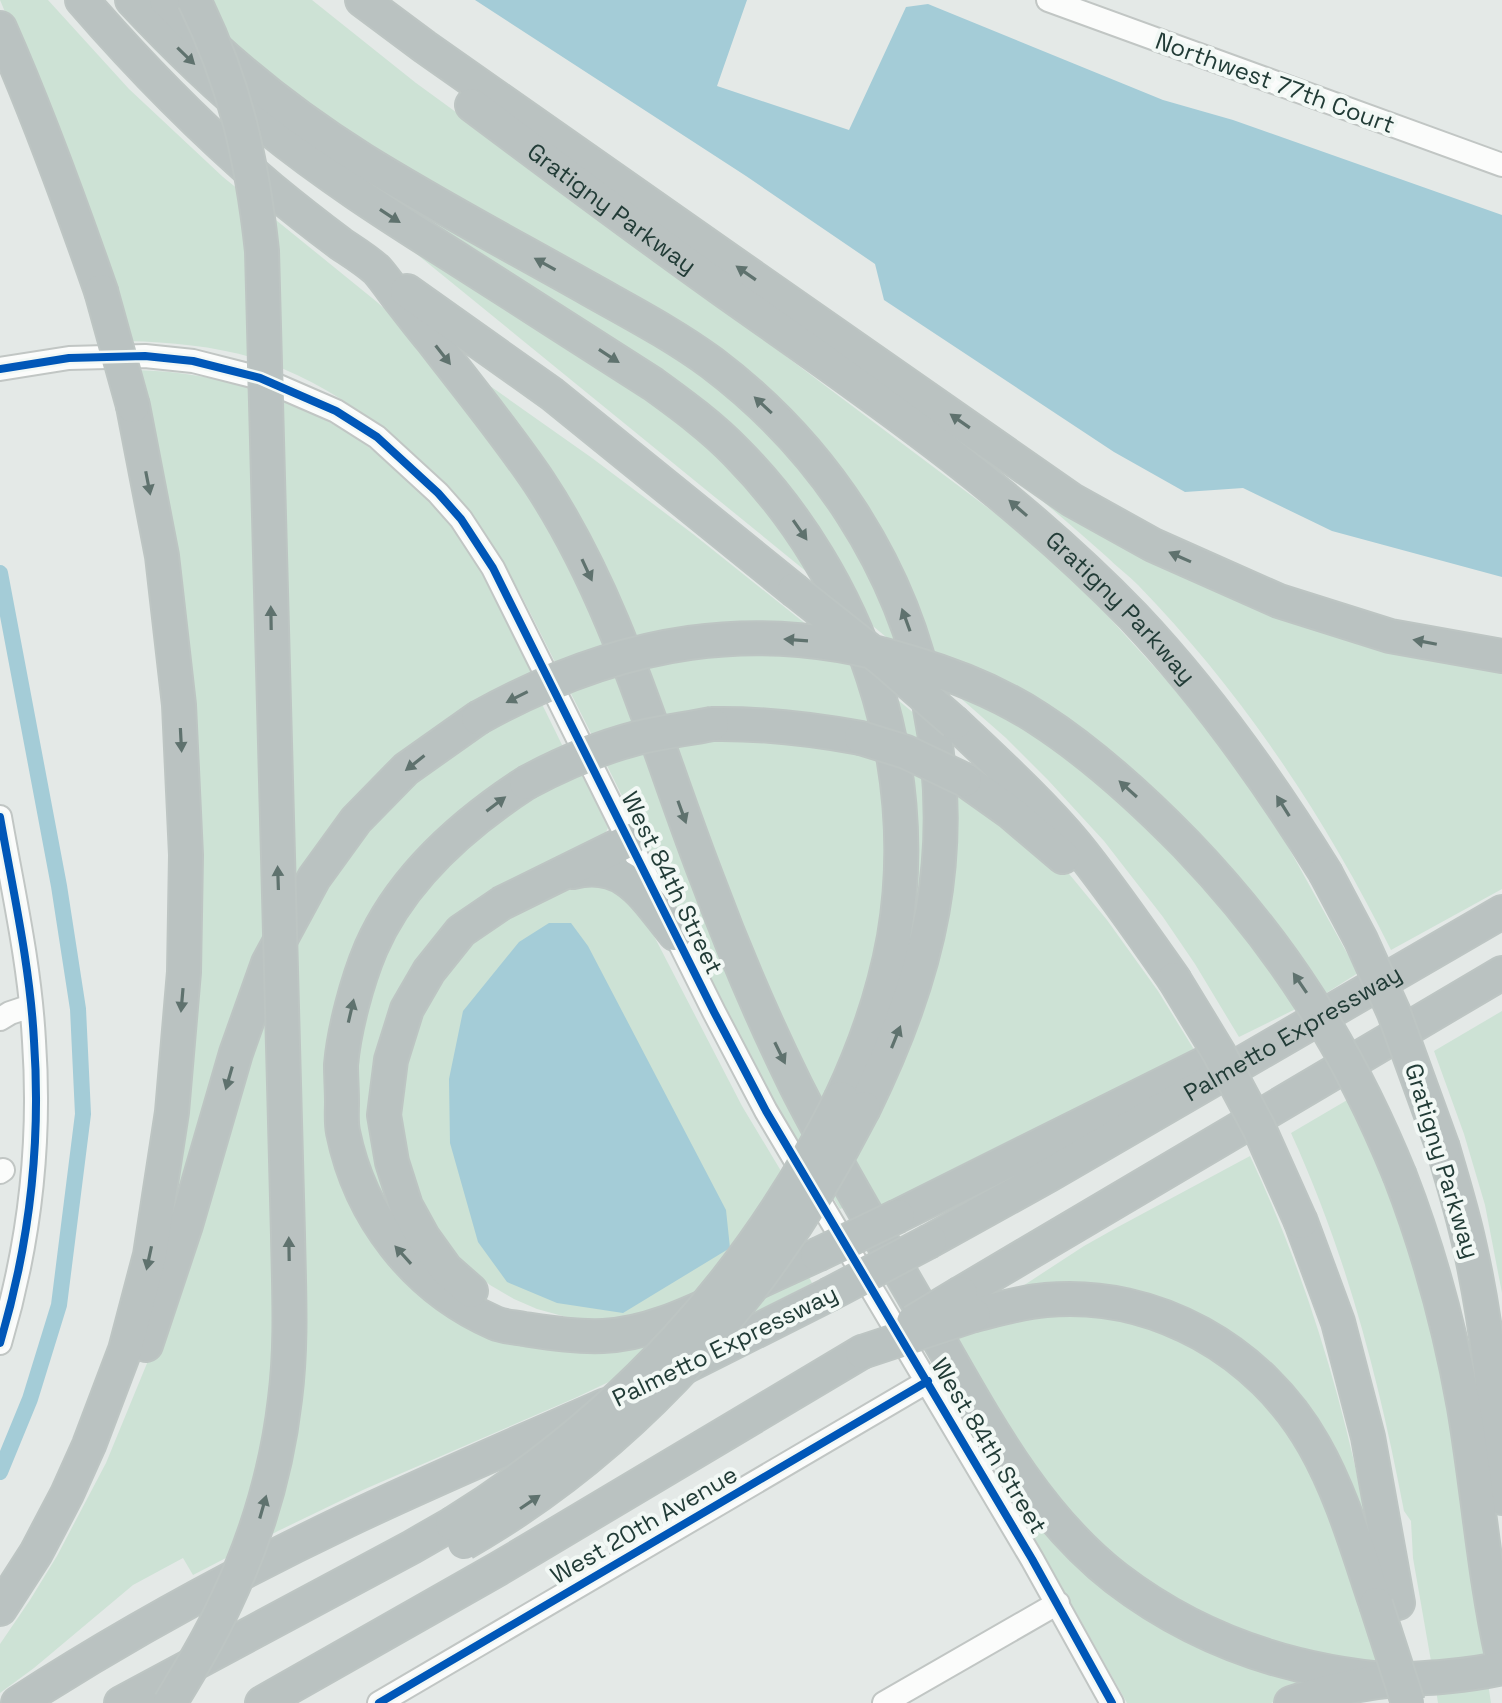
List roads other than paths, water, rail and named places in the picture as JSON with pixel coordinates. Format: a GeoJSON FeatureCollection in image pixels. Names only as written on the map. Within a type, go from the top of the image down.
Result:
{"type":"FeatureCollection","features":[{"type":"Feature","properties":{"kind":"highway"},"geometry":{"type":"LineString","coordinates":[[82,0],[129,53],[216,140],[274,191],[378,271],[552,394],[885,662],[955,723],[1075,844],[1174,979],[1219,1053],[1259,1128],[1301,1222],[1338,1322],[1368,1437],[1387,1604],[1405,1695]]}},
{"type":"Feature","properties":{"kind":"highway"},"geometry":{"type":"LineString","coordinates":[[132,0],[178,48],[263,125],[323,171],[642,377],[691,412],[752,469],[805,536],[840,596],[874,678],[889,737],[899,812],[898,901],[888,968],[853,1103]]}},
{"type":"Feature","properties":{"kind":"highway"},"geometry":{"type":"LineString","coordinates":[[166,0],[258,84],[337,143],[424,196],[654,325],[710,362],[769,410],[840,493],[894,589],[926,686],[938,754],[941,819],[937,889],[927,944],[898,1032],[853,1103],[815,1148],[758,1238],[721,1289],[674,1343],[581,1432],[458,1534],[167,1703]]}},
{"type":"Feature","properties":{"kind":"highway"},"geometry":{"type":"LineString","coordinates":[[167,1703],[205,1645],[253,1539],[280,1437],[289,1335],[262,251],[251,168],[241,125],[229,81],[194,0]]}},
{"type":"Feature","properties":{"kind":"highway","name":"Gratigny Parkway"},"geometry":{"type":"LineString","coordinates":[[339,0],[359,19],[570,179],[960,460],[1046,532],[1134,617],[1212,707],[1270,786],[1325,872],[1394,1013],[1443,1148],[1469,1243],[1488,1354],[1502,1498]]}},
{"type":"Feature","properties":{"kind":"highway"},"geometry":{"type":"LineString","coordinates":[[362,0],[1072,500],[1153,545],[1279,601],[1390,636],[1502,656]]}},
{"type":"Feature","properties":{"kind":"highway"},"geometry":{"type":"LineString","coordinates":[[0,28],[63,182],[101,291],[133,406],[162,556],[179,705],[186,855],[184,972],[172,1112],[150,1255],[125,1350],[80,1466]]}},
{"type":"Feature","properties":{"kind":"highway"},"geometry":{"type":"LineString","coordinates":[[378,271],[497,422],[541,485],[574,542],[638,688],[713,895],[779,1051],[817,1127],[874,1227],[997,1437],[1031,1488],[1088,1553],[1114,1576],[1168,1613],[1230,1644],[1287,1664],[1341,1675],[1405,1695]]}},
{"type":"Feature","properties":{"kind":"highway"},"geometry":{"type":"LineString","coordinates":[[0,1609],[36,1553],[80,1466],[138,1367],[163,1298],[236,1053],[268,963],[314,878],[356,820],[406,769],[478,718],[516,697],[586,667],[641,651],[684,643],[767,638],[857,647],[953,676],[1009,701],[1061,734],[1122,783],[1190,848],[1255,922],[1299,981],[1334,1037],[1368,1102],[1400,1176],[1426,1249],[1456,1364],[1491,1605],[1502,1656]]}},
{"type":"Feature","properties":{"kind":"highway"},"geometry":{"type":"LineString","coordinates":[[1125,909],[1010,812],[965,780],[906,752],[861,738],[770,724],[712,724],[637,738],[605,748],[573,760],[502,798],[433,857],[397,901],[371,948],[351,1008],[341,1064],[342,1128],[354,1176],[375,1218],[399,1252],[428,1281],[464,1307],[498,1324],[568,1336],[605,1336],[644,1329],[685,1315],[898,1216],[1201,1064],[1339,1007]]}},
{"type":"Feature","properties":{"kind":"highway"},"geometry":{"type":"LineString","coordinates":[[568,1336],[499,1310],[471,1292],[446,1269],[406,1206],[392,1162],[384,1115],[391,1060],[407,1009],[429,971],[461,931],[502,903],[630,840]]}},
{"type":"Feature","properties":{"kind":"highway"},"geometry":{"type":"LineString","coordinates":[[555,877],[588,868],[608,870],[626,878],[675,934]]}},
{"type":"Feature","properties":{"kind":"highway","name":"Palmetto Expressway"},"geometry":{"type":"LineString","coordinates":[[18,1703],[145,1625],[269,1558],[415,1489],[833,1303],[935,1249],[1049,1175],[1502,912]]}},
{"type":"Feature","properties":{"kind":"highway"},"geometry":{"type":"LineString","coordinates":[[935,1249],[1138,1144],[1502,931]]}},
{"type":"Feature","properties":{"kind":"highway"},"geometry":{"type":"LineString","coordinates":[[262,1703],[498,1569],[862,1352],[968,1304],[1306,1088],[1502,973]]}},
{"type":"Feature","properties":{"kind":"highway"},"geometry":{"type":"LineString","coordinates":[[1306,1088],[1368,1073],[1502,996]]}},
{"type":"Feature","properties":{"kind":"highway"},"geometry":{"type":"LineString","coordinates":[[968,1304],[1011,1306],[1046,1300],[1082,1299],[1112,1303],[1183,1323],[1239,1357],[1279,1395],[1304,1428],[1387,1604]]}},
{"type":"Feature","properties":{"kind":"highway"},"geometry":{"type":"LineString","coordinates":[[49,1703],[180,1625],[306,1559],[681,1389],[833,1303]]}},
{"type":"Feature","properties":{"kind":"highway"},"geometry":{"type":"LineString","coordinates":[[121,1703],[412,1547],[458,1534]]}},
{"type":"Feature","properties":{"kind":"highway"},"geometry":{"type":"LineString","coordinates":[[1291,1703],[1338,1690],[1405,1695],[1464,1675],[1502,1668]]}},
{"type":"Feature","properties":{"kind":"street","name":"Northwest 77th Court"},"geometry":{"type":"LineString","coordinates":[[1048,0],[1502,165]]}},
{"type":"Feature","properties":{"kind":"street","name":"West 84th Street"},"geometry":{"type":"LineString","coordinates":[[0,369],[59,359],[145,356],[193,361],[260,378],[336,411],[377,437],[438,493],[461,519],[493,568],[766,1111],[1058,1603],[1112,1703]]}},
{"type":"Feature","properties":{"kind":"street"},"geometry":{"type":"LineString","coordinates":[[0,817],[22,940],[36,1078],[36,1132],[22,1255],[0,1343]]}},
{"type":"Feature","properties":{"kind":"street"},"geometry":{"type":"LineString","coordinates":[[0,1019],[31,1006]]}},
{"type":"Feature","properties":{"kind":"street","name":"West 20th Avenue"},"geometry":{"type":"LineString","coordinates":[[379,1703],[928,1381]]}},
{"type":"Feature","properties":{"kind":"street"},"geometry":{"type":"LineString","coordinates":[[884,1703],[1058,1603]]}},
{"type":"Feature","properties":{"kind":"water"},"geometry":{"type":"Polygon","coordinates":[[[475,0],[747,0],[717,86],[849,130],[906,7],[928,4],[1163,100],[1233,120],[1502,215],[1502,577],[1332,531],[1243,488],[1185,492],[1114,452],[884,300],[875,264],[475,0]]]}},
{"type":"Feature","properties":{"kind":"water"},"geometry":{"type":"Polygon","coordinates":[[[549,923],[571,923],[588,946],[726,1210],[730,1248],[623,1313],[557,1303],[507,1282],[478,1242],[450,1143],[449,1079],[463,1011],[519,942],[549,923]]]}},
{"type":"Feature","properties":{"kind":"waterway"},"geometry":{"type":"LineString","coordinates":[[0,573],[59,886],[78,1009],[83,1114],[59,1305],[30,1399],[0,1472]]}}]}
